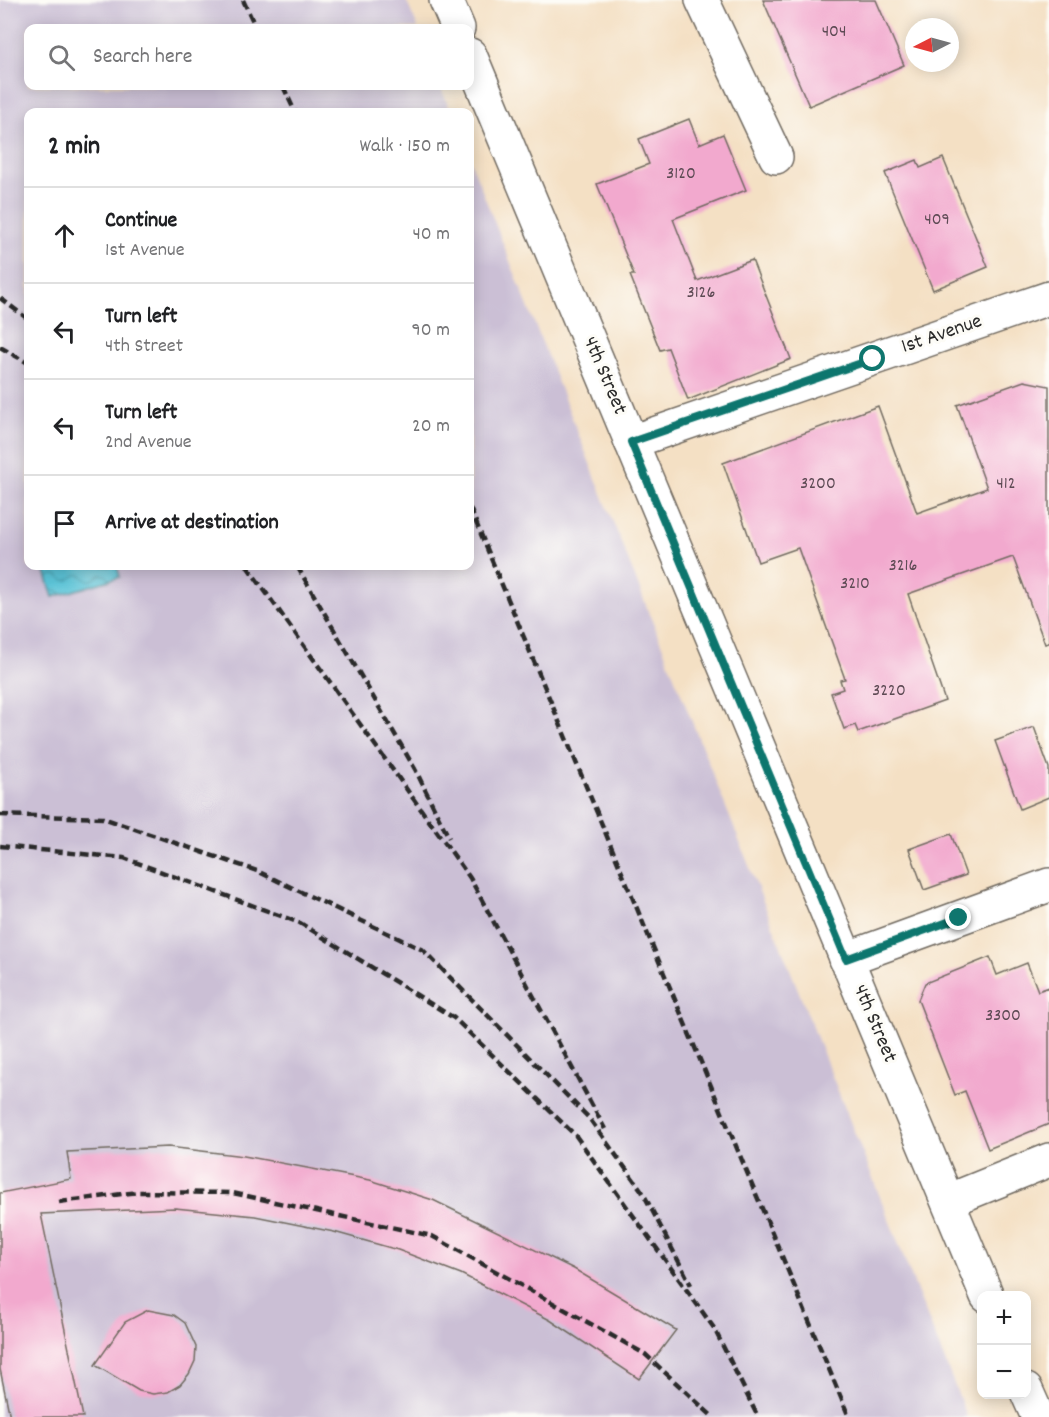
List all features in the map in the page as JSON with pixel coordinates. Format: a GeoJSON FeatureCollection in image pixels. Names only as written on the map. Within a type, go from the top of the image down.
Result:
{"type":"FeatureCollection","features":[{"type":"Feature","properties":{"kind":"main road"},"geometry":{"type":"LineString","coordinates":[[446,0],[456,24]]}},
{"type":"Feature","properties":{"kind":"main road"},"geometry":{"type":"LineString","coordinates":[[702,0],[776,157]]}},
{"type":"Feature","properties":{"kind":"main road","name":"4th Street"},"geometry":{"type":"LineString","coordinates":[[474,66],[985,1291]]}},
{"type":"Feature","properties":{"kind":"main road","name":"1st Avenue"},"geometry":{"type":"LineString","coordinates":[[631,442],[1049,298]]}},
{"type":"Feature","properties":{"kind":"main road"},"geometry":{"type":"LineString","coordinates":[[846,959],[1049,885]]}},
{"type":"Feature","properties":{"kind":"main road"},"geometry":{"type":"LineString","coordinates":[[948,1201],[1049,1160]]}},
{"type":"Feature","properties":{"kind":"main road"},"geometry":{"type":"LineString","coordinates":[[1030,1399],[1038,1417]]}},
{"type":"Feature","properties":{"kind":"shaded area"},"geometry":{"type":"Polygon","coordinates":[[[0,0],[406,0],[416,24],[24,24],[24,90],[442,90],[449,108],[24,108],[24,570],[474,570],[474,170],[967,1417],[0,1417],[0,0]]]}},
{"type":"Feature","properties":{"kind":"water"},"geometry":{"type":"Polygon","coordinates":[[[45,570],[118,570],[120,577],[53,597],[45,570]]]}},
{"type":"Feature","properties":{"kind":"building"},"geometry":{"type":"Polygon","coordinates":[[[763,0],[876,0],[904,65],[809,106],[763,0]]]}},
{"type":"Feature","properties":{"kind":"building"},"geometry":{"type":"Polygon","coordinates":[[[689,119],[699,144],[723,134],[746,190],[673,219],[697,281],[752,260],[791,359],[688,400],[668,348],[660,350],[630,275],[634,275],[597,184],[649,164],[639,139],[689,119]]]}},
{"type":"Feature","properties":{"kind":"building"},"geometry":{"type":"Polygon","coordinates":[[[943,158],[988,267],[933,290],[885,173],[917,160],[920,168],[943,158]]]}},
{"type":"Feature","properties":{"kind":"building"},"geometry":{"type":"Polygon","coordinates":[[[1024,381],[1049,386],[1049,643],[1045,644],[1013,557],[908,594],[945,701],[858,732],[855,725],[844,729],[831,693],[843,689],[840,680],[845,679],[798,548],[758,562],[723,463],[878,406],[917,513],[987,488],[957,405],[1024,381]]]}},
{"type":"Feature","properties":{"kind":"building"},"geometry":{"type":"Polygon","coordinates":[[[1034,727],[1049,768],[1049,797],[1020,809],[995,741],[1034,727]]]}},
{"type":"Feature","properties":{"kind":"building"},"geometry":{"type":"Polygon","coordinates":[[[951,834],[966,875],[924,890],[909,849],[951,834]]]}},
{"type":"Feature","properties":{"kind":"building"},"geometry":{"type":"Polygon","coordinates":[[[990,957],[997,975],[1027,963],[1038,991],[1049,987],[1049,1124],[988,1149],[965,1091],[955,1095],[918,1000],[925,983],[990,957]]]}},
{"type":"Feature","properties":{"kind":"building"},"geometry":{"type":"Polygon","coordinates":[[[168,1147],[244,1156],[370,1180],[433,1200],[574,1269],[676,1330],[639,1379],[550,1320],[461,1274],[398,1250],[334,1232],[255,1216],[175,1208],[41,1214],[83,1417],[10,1417],[0,1369],[0,1193],[71,1179],[67,1152],[168,1147]]]}},
{"type":"Feature","properties":{"kind":"building"},"geometry":{"type":"Polygon","coordinates":[[[148,1310],[174,1315],[185,1323],[196,1347],[195,1361],[189,1374],[180,1385],[168,1392],[153,1394],[139,1391],[95,1365],[125,1322],[148,1310]]]}},
{"type":"Feature","properties":{"kind":"railway"},"geometry":{"type":"LineString","coordinates":[[243,0],[254,24]]}},
{"type":"Feature","properties":{"kind":"railway"},"geometry":{"type":"LineString","coordinates":[[285,90],[293,108]]}},
{"type":"Feature","properties":{"kind":"railway"},"geometry":{"type":"LineString","coordinates":[[0,298],[24,316]]}},
{"type":"Feature","properties":{"kind":"railway"},"geometry":{"type":"LineString","coordinates":[[0,347],[24,361]]}},
{"type":"Feature","properties":{"kind":"railway"},"geometry":{"type":"LineString","coordinates":[[474,518],[849,1417]]}},
{"type":"Feature","properties":{"kind":"railway"},"geometry":{"type":"LineString","coordinates":[[250,570],[470,878],[605,1129]]}},
{"type":"Feature","properties":{"kind":"railway"},"geometry":{"type":"LineString","coordinates":[[299,570],[415,769],[449,838]]}},
{"type":"Feature","properties":{"kind":"railway"},"geometry":{"type":"LineString","coordinates":[[0,815],[103,818],[257,871],[423,950],[589,1118],[642,1191],[691,1285]]}},
{"type":"Feature","properties":{"kind":"railway"},"geometry":{"type":"LineString","coordinates":[[0,846],[124,858],[300,923],[454,1018],[576,1136],[714,1328],[758,1417]]}},
{"type":"Feature","properties":{"kind":"railway"},"geometry":{"type":"LineString","coordinates":[[59,1202],[138,1192],[233,1193],[432,1236],[645,1354],[713,1417]]}},
{"type":"Feature","properties":{"kind":"route"},"geometry":{"type":"LineString","coordinates":[[873,359],[631,442],[846,959],[959,918]]}}]}
